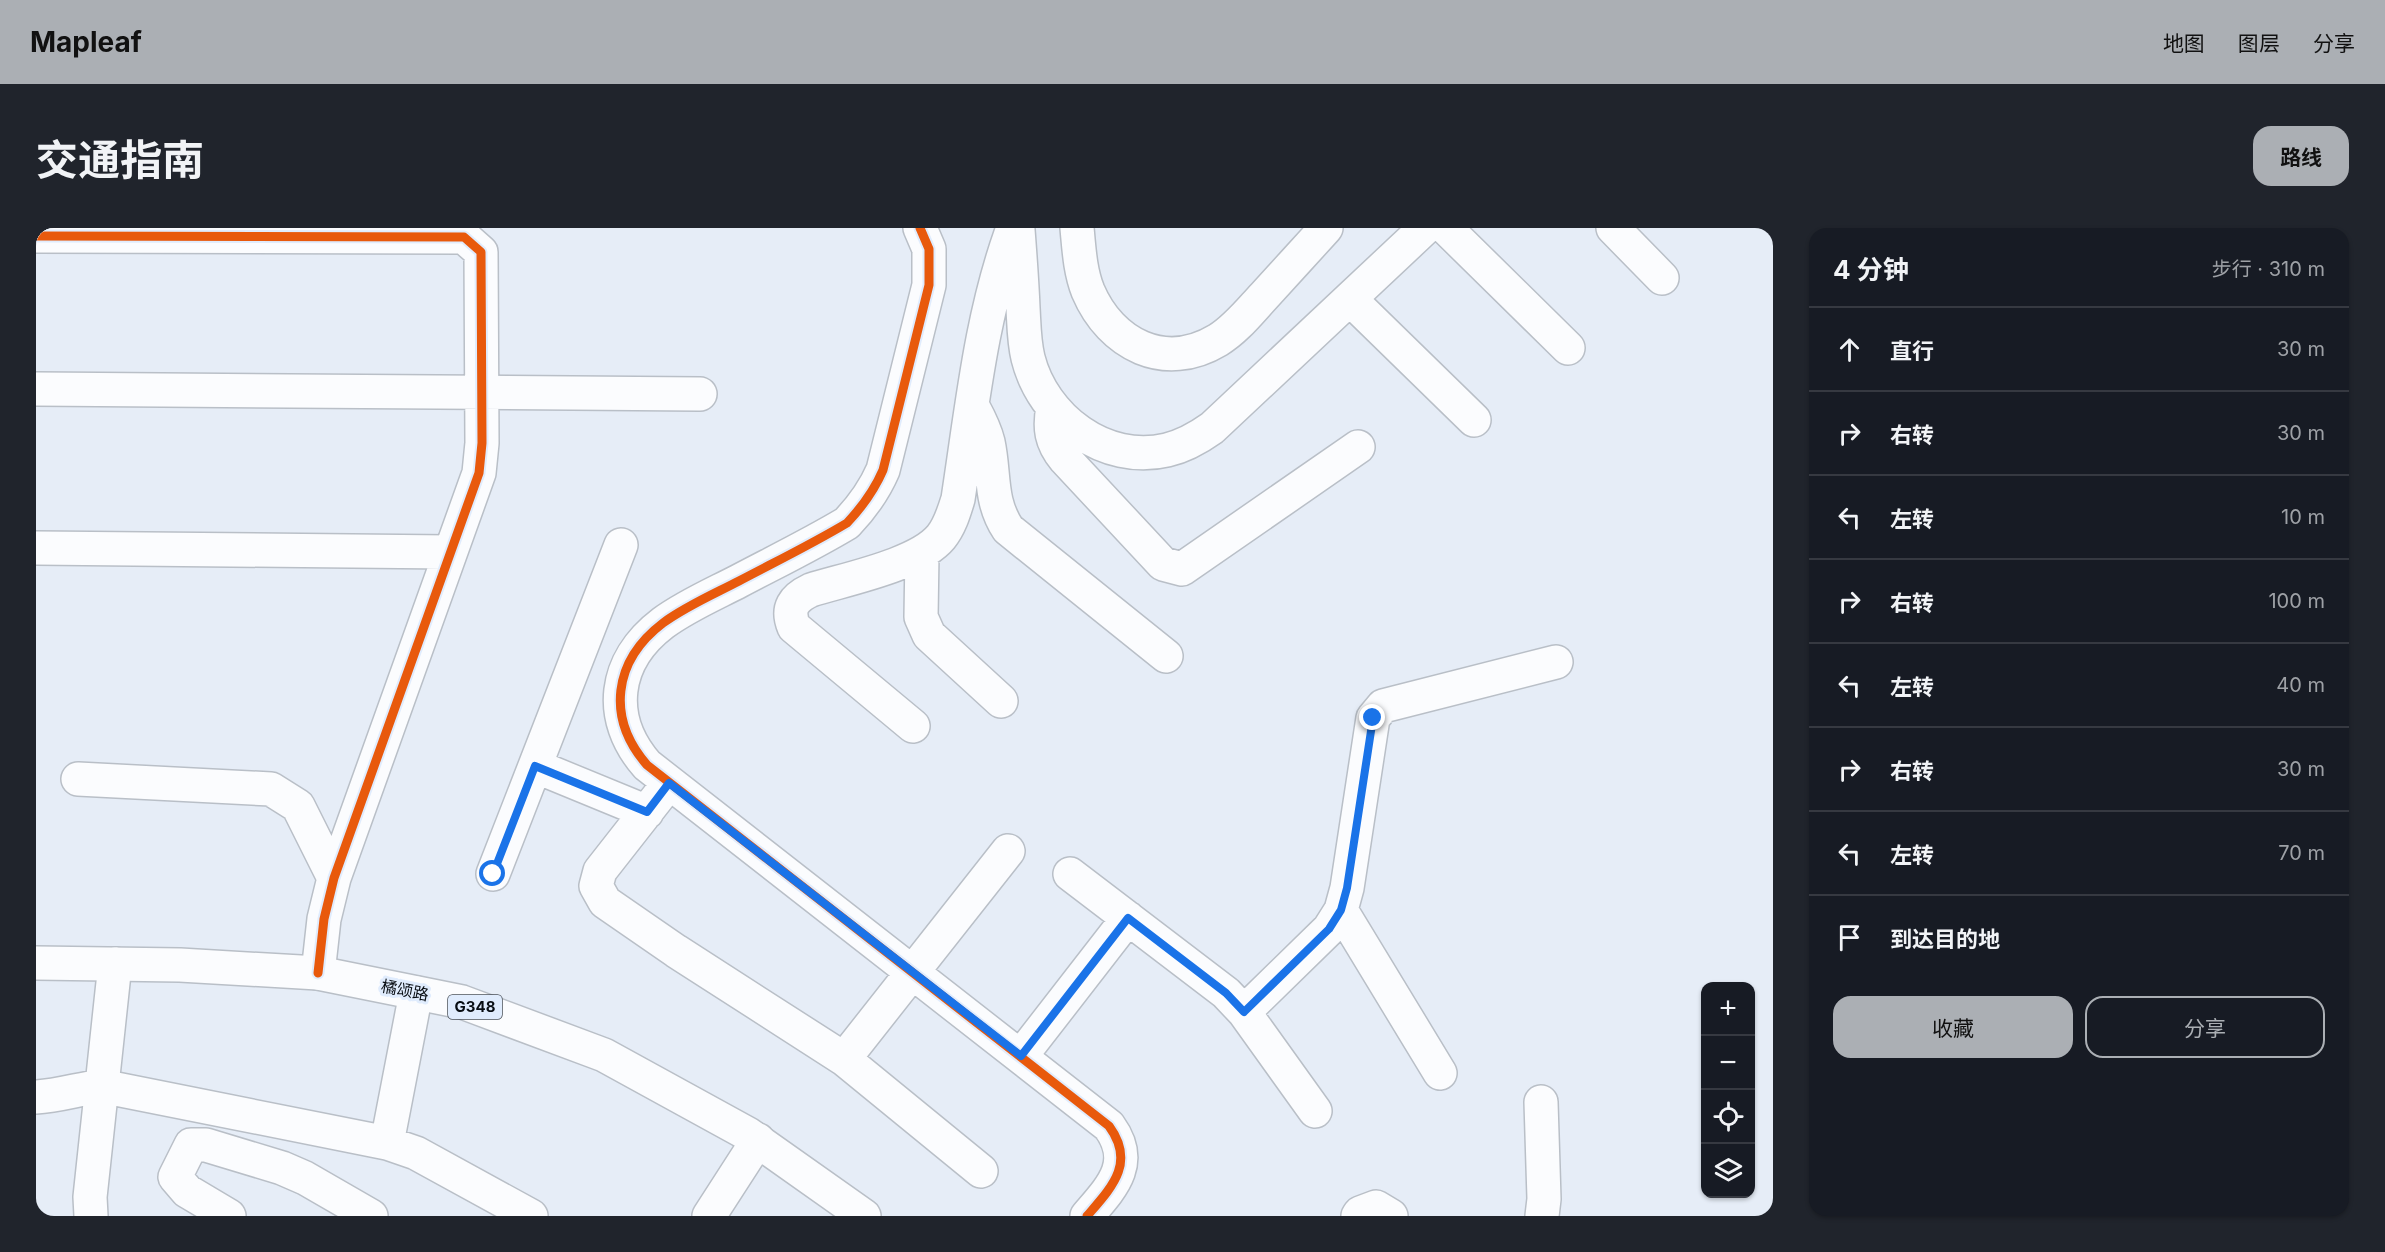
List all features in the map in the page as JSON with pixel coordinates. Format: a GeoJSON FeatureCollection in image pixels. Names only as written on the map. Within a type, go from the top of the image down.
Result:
{"type":"FeatureCollection","features":[{"type":"Feature","properties":{"kind":"main road"},"geometry":{"type":"LineString","coordinates":[[920,228],[929,249],[928,285],[883,470],[874,490],[862,507],[838,528],[663,623],[637,649],[626,669],[619,706],[625,732],[639,755],[669,783],[1101,1119],[1115,1135],[1121,1155],[1118,1174],[1107,1192],[1087,1216]]}},
{"type":"Feature","properties":{"kind":"main road"},"geometry":{"type":"LineString","coordinates":[[913,726],[794,627],[790,616],[792,605],[800,596],[811,590],[922,554],[942,536],[954,512],[987,310],[1013,228]]}},
{"type":"Feature","properties":{"kind":"main road"},"geometry":{"type":"LineString","coordinates":[[1018,228],[1028,358],[1034,375],[1053,406],[1077,431],[1092,440],[1123,451],[1154,452],[1184,444],[1199,437],[1225,418],[1425,228]]}},
{"type":"Feature","properties":{"kind":"main road"},"geometry":{"type":"LineString","coordinates":[[1077,228],[1081,262],[1088,289],[1100,315],[1118,334],[1134,344],[1169,355],[1196,352],[1220,339],[1240,322],[1326,228]]}},
{"type":"Feature","properties":{"kind":"main road"},"geometry":{"type":"LineString","coordinates":[[1446,228],[1568,348]]}},
{"type":"Feature","properties":{"kind":"main road"},"geometry":{"type":"LineString","coordinates":[[1613,228],[1662,278]]}},
{"type":"Feature","properties":{"kind":"main road"},"geometry":{"type":"LineString","coordinates":[[36,236],[327,232],[464,237],[481,252],[482,443],[479,473],[334,878],[324,919],[318,973]]}},
{"type":"Feature","properties":{"kind":"main road"},"geometry":{"type":"LineString","coordinates":[[1350,299],[1474,420]]}},
{"type":"Feature","properties":{"kind":"main road"},"geometry":{"type":"LineString","coordinates":[[36,389],[700,394]]}},
{"type":"Feature","properties":{"kind":"main road"},"geometry":{"type":"LineString","coordinates":[[972,406],[988,441],[994,497],[999,515],[1008,529],[1166,656]]}},
{"type":"Feature","properties":{"kind":"main road"},"geometry":{"type":"LineString","coordinates":[[1053,406],[1051,434],[1056,448],[1163,564],[1182,569],[1358,447]]}},
{"type":"Feature","properties":{"kind":"main road"},"geometry":{"type":"LineString","coordinates":[[493,874],[621,545]]}},
{"type":"Feature","properties":{"kind":"main road"},"geometry":{"type":"LineString","coordinates":[[36,548],[450,552]]}},
{"type":"Feature","properties":{"kind":"main road"},"geometry":{"type":"LineString","coordinates":[[922,554],[921,617],[929,635],[1001,700]]}},
{"type":"Feature","properties":{"kind":"main road"},"geometry":{"type":"LineString","coordinates":[[1244,1012],[1329,929],[1341,910],[1347,888],[1373,718],[1383,706],[1556,662]]}},
{"type":"Feature","properties":{"kind":"main road"},"geometry":{"type":"LineString","coordinates":[[535,766],[647,812]]}},
{"type":"Feature","properties":{"kind":"main road"},"geometry":{"type":"LineString","coordinates":[[78,779],[271,789],[298,807],[334,878]]}},
{"type":"Feature","properties":{"kind":"main road"},"geometry":{"type":"LineString","coordinates":[[669,783],[600,871],[596,886],[605,902],[676,951],[844,1059],[981,1171]]}},
{"type":"Feature","properties":{"kind":"main road"},"geometry":{"type":"LineString","coordinates":[[844,1059],[1008,851]]}},
{"type":"Feature","properties":{"kind":"main road"},"geometry":{"type":"LineString","coordinates":[[1070,874],[1226,993],[1244,1012],[1315,1111]]}},
{"type":"Feature","properties":{"kind":"main road"},"geometry":{"type":"LineString","coordinates":[[1341,910],[1440,1073]]}},
{"type":"Feature","properties":{"kind":"main road"},"geometry":{"type":"LineString","coordinates":[[1021,1056],[1128,918]]}},
{"type":"Feature","properties":{"kind":"main road","name":"橘颂路"},"geometry":{"type":"LineString","coordinates":[[36,963],[180,965],[318,973],[462,1002],[604,1055],[758,1140],[864,1216]]}},
{"type":"Feature","properties":{"kind":"main road"},"geometry":{"type":"LineString","coordinates":[[91,1216],[90,1197],[115,964]]}},
{"type":"Feature","properties":{"kind":"main road"},"geometry":{"type":"LineString","coordinates":[[387,1143],[416,993]]}},
{"type":"Feature","properties":{"kind":"main road"},"geometry":{"type":"LineString","coordinates":[[36,1097],[59,1095],[101,1086],[387,1143],[416,1153],[531,1216]]}},
{"type":"Feature","properties":{"kind":"main road"},"geometry":{"type":"LineString","coordinates":[[1541,1102],[1544,1199],[1542,1216]]}},
{"type":"Feature","properties":{"kind":"main road"},"geometry":{"type":"LineString","coordinates":[[709,1216],[758,1140]]}},
{"type":"Feature","properties":{"kind":"main road"},"geometry":{"type":"LineString","coordinates":[[229,1216],[187,1191],[175,1177],[191,1145],[206,1145],[282,1168],[305,1178],[371,1216]]}},
{"type":"Feature","properties":{"kind":"main road"},"geometry":{"type":"LineString","coordinates":[[1358,1216],[1376,1207],[1391,1216]]}},
{"type":"Feature","properties":{"kind":"cycle path"},"geometry":{"type":"LineString","coordinates":[[920,228],[929,249],[929,285],[883,470],[872,492],[847,523],[663,623],[646,638],[625,672],[621,691],[621,709],[625,728],[634,747],[647,765],[1109,1126],[1117,1139],[1120,1152],[1118,1174],[1105,1195],[1087,1216]]}},
{"type":"Feature","properties":{"kind":"cycle path"},"geometry":{"type":"LineString","coordinates":[[36,236],[464,237],[481,252],[482,443],[479,473],[334,878],[324,919],[318,973]]}},
{"type":"Feature","properties":{"kind":"route"},"geometry":{"type":"LineString","coordinates":[[493,874],[535,766],[647,812],[669,783],[1021,1056],[1128,918],[1226,993],[1244,1012],[1329,929],[1341,910],[1347,888],[1373,718]]}}]}
